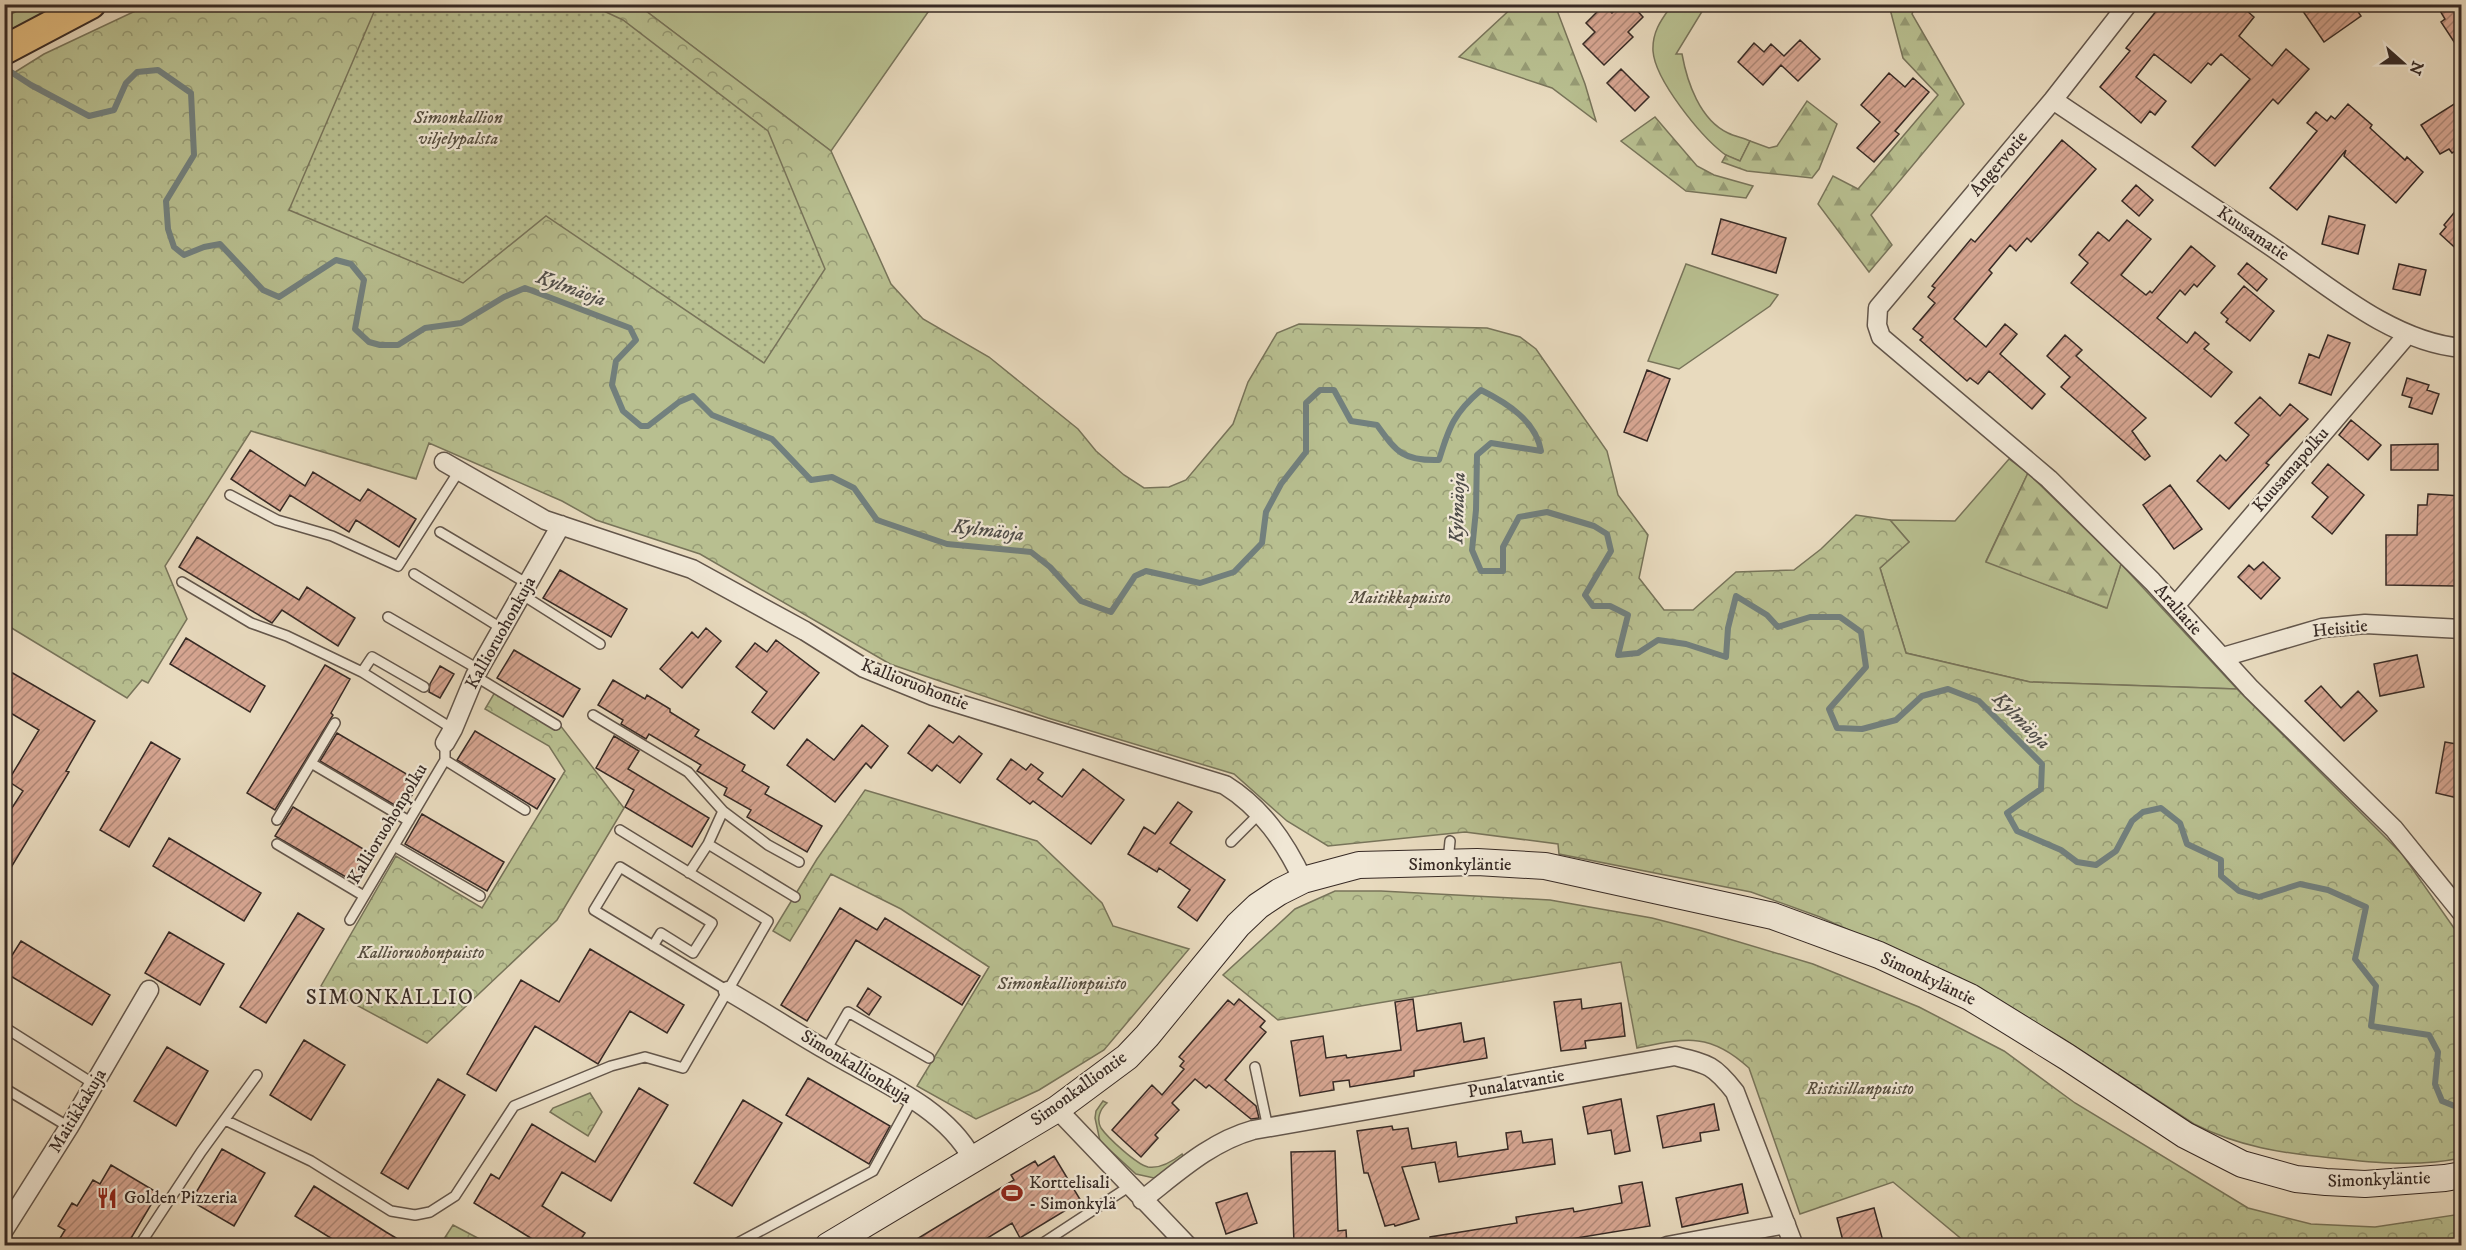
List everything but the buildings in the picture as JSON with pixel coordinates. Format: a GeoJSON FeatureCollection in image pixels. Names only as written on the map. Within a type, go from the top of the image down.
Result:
{"type":"FeatureCollection","features":[{"type":"Feature","properties":{"kind":"main road"},"geometry":{"type":"LineString","coordinates":[[4,50],[91,4]]}},
{"type":"Feature","properties":{"kind":"main road","name":"Simonkyläntie"},"geometry":{"type":"LineString","coordinates":[[1359,865],[1449,852],[1545,866],[1773,916],[1879,955],[1970,997],[2067,1057],[2185,1135],[2242,1164],[2295,1179],[2365,1184],[2445,1178],[2462,1174]]}},
{"type":"Feature","properties":{"kind":"main road","name":"Simonkalliontie"},"geometry":{"type":"LineString","coordinates":[[828,1245],[1057,1109],[1127,1057],[1238,925],[1258,906],[1302,880],[1359,865]]}},
{"type":"Feature","properties":{"kind":"street","name":"Angervotie"},"geometry":{"type":"LineString","coordinates":[[1877,326],[1878,308],[2053,100],[2128,4]]}},
{"type":"Feature","properties":{"kind":"street","name":"Kuusamatie"},"geometry":{"type":"LineString","coordinates":[[2053,100],[2354,304],[2407,335],[2448,347],[2462,348]]}},
{"type":"Feature","properties":{"kind":"street","name":"Araliatie"},"geometry":{"type":"LineString","coordinates":[[1877,326],[1881,337],[2049,479],[2175,606],[2251,689],[2394,829],[2462,914]]}},
{"type":"Feature","properties":{"kind":"street","name":"Kuusamapolku"},"geometry":{"type":"LineString","coordinates":[[2175,606],[2407,335]]}},
{"type":"Feature","properties":{"kind":"street","name":"Kallioruohontie"},"geometry":{"type":"LineString","coordinates":[[461,474],[548,524],[692,569],[806,631],[864,668],[898,682],[933,696],[1225,784],[1245,797],[1260,813],[1290,852],[1302,880]]}},
{"type":"Feature","properties":{"kind":"street","name":"Kallioruohonkuja"},"geometry":{"type":"LineString","coordinates":[[448,744],[477,672],[524,589],[548,524]]}},
{"type":"Feature","properties":{"kind":"street","name":"Heisitie"},"geometry":{"type":"LineString","coordinates":[[2223,657],[2322,628],[2364,624],[2462,629]]}},
{"type":"Feature","properties":{"kind":"street","name":"Maitikkakuja"},"geometry":{"type":"LineString","coordinates":[[4,1230],[69,1127],[149,990]]}},
{"type":"Feature","properties":{"kind":"street","name":"Simonkallionkuja"},"geometry":{"type":"LineString","coordinates":[[728,991],[912,1100],[945,1123],[962,1140],[972,1158]]}},
{"type":"Feature","properties":{"kind":"street","name":"Punalatvantie"},"geometry":{"type":"LineString","coordinates":[[1136,1193],[1195,1151],[1232,1136],[1676,1056],[1706,1064],[1719,1072],[1736,1092],[1794,1245]]}},
{"type":"Feature","properties":{"kind":"street"},"geometry":{"type":"LineString","coordinates":[[1057,1109],[1188,1245]]}},
{"type":"Feature","properties":{"kind":"street"},"geometry":{"type":"LineString","coordinates":[[1666,1245],[1786,1224]]}},
{"type":"Feature","properties":{"kind":"lane"},"geometry":{"type":"LineString","coordinates":[[231,495],[277,520],[332,536],[398,566],[461,474]]}},
{"type":"Feature","properties":{"kind":"lane"},"geometry":{"type":"LineString","coordinates":[[440,532],[600,644]]}},
{"type":"Feature","properties":{"kind":"lane"},"geometry":{"type":"LineString","coordinates":[[414,574],[501,628]]}},
{"type":"Feature","properties":{"kind":"lane"},"geometry":{"type":"LineString","coordinates":[[182,582],[251,623],[287,636],[362,672],[525,810]]}},
{"type":"Feature","properties":{"kind":"lane"},"geometry":{"type":"LineString","coordinates":[[388,617],[477,672],[556,725]]}},
{"type":"Feature","properties":{"kind":"lane"},"geometry":{"type":"LineString","coordinates":[[362,672],[372,657],[424,687]]}},
{"type":"Feature","properties":{"kind":"lane"},"geometry":{"type":"LineString","coordinates":[[593,716],[687,772],[723,811],[768,845],[799,862]]}},
{"type":"Feature","properties":{"kind":"lane"},"geometry":{"type":"LineString","coordinates":[[277,820],[335,723]]}},
{"type":"Feature","properties":{"kind":"lane","name":"Kallioruohonpolku"},"geometry":{"type":"LineString","coordinates":[[350,920],[409,821],[448,744]]}},
{"type":"Feature","properties":{"kind":"lane"},"geometry":{"type":"LineString","coordinates":[[311,763],[409,821]]}},
{"type":"Feature","properties":{"kind":"lane"},"geometry":{"type":"LineString","coordinates":[[689,873],[708,844],[723,811]]}},
{"type":"Feature","properties":{"kind":"lane"},"geometry":{"type":"LineString","coordinates":[[1231,842],[1260,813]]}},
{"type":"Feature","properties":{"kind":"lane"},"geometry":{"type":"LineString","coordinates":[[225,1120],[311,1161],[391,1210],[417,1215],[430,1212],[455,1196],[514,1106],[611,1066],[645,1057],[683,1068],[768,921],[620,830]]}},
{"type":"Feature","properties":{"kind":"lane"},"geometry":{"type":"LineString","coordinates":[[277,844],[364,896]]}},
{"type":"Feature","properties":{"kind":"lane"},"geometry":{"type":"LineString","coordinates":[[708,844],[795,897]]}},
{"type":"Feature","properties":{"kind":"lane"},"geometry":{"type":"LineString","coordinates":[[394,846],[480,896]]}},
{"type":"Feature","properties":{"kind":"lane"},"geometry":{"type":"LineString","coordinates":[[653,946],[661,933],[693,953],[712,923],[620,867],[594,910],[653,946],[728,991]]}},
{"type":"Feature","properties":{"kind":"lane"},"geometry":{"type":"LineString","coordinates":[[826,1050],[848,1012],[929,1058]]}},
{"type":"Feature","properties":{"kind":"lane"},"geometry":{"type":"LineString","coordinates":[[4,1027],[94,1084]]}},
{"type":"Feature","properties":{"kind":"lane"},"geometry":{"type":"LineString","coordinates":[[1255,1066],[1268,1128]]}},
{"type":"Feature","properties":{"kind":"lane"},"geometry":{"type":"LineString","coordinates":[[139,1245],[201,1152],[257,1075]]}},
{"type":"Feature","properties":{"kind":"lane"},"geometry":{"type":"LineString","coordinates":[[4,1088],[69,1127]]}},
{"type":"Feature","properties":{"kind":"lane"},"geometry":{"type":"LineString","coordinates":[[732,1245],[873,1171],[912,1100]]}},
{"type":"Feature","properties":{"kind":"lane"},"geometry":{"type":"LineString","coordinates":[[1043,1243],[1136,1193]]}},
{"type":"Feature","properties":{"kind":"green space"},"geometry":{"type":"Polygon","coordinates":[[[1516,4],[1555,5],[1585,84],[1596,121],[1552,88],[1459,57],[1516,4]]]}},
{"type":"Feature","properties":{"kind":"green space"},"geometry":{"type":"Polygon","coordinates":[[[1893,4],[1916,5],[1912,14],[1964,104],[1871,215],[1892,245],[1869,272],[1818,204],[1833,176],[1858,189],[1938,95],[1903,58],[1890,9],[1893,4]]]}},
{"type":"Feature","properties":{"kind":"green space"},"geometry":{"type":"Polygon","coordinates":[[[28,5],[40,5],[45,14],[5,35],[4,18],[28,5]]]}},
{"type":"Feature","properties":{"kind":"green space","name":"Maitikkapuisto"},"geometry":{"type":"Polygon","coordinates":[[[148,5],[638,5],[831,151],[891,284],[923,319],[989,357],[1078,429],[1096,451],[1124,475],[1144,488],[1169,487],[1186,480],[1233,424],[1248,382],[1277,333],[1299,324],[1487,328],[1520,337],[1536,349],[1607,451],[1618,495],[1648,535],[1639,578],[1664,610],[1693,610],[1736,572],[1794,570],[1821,549],[1856,515],[1890,520],[1909,542],[1880,568],[1906,653],[2030,682],[2237,689],[2402,854],[2461,938],[2461,1158],[2397,1163],[2313,1156],[2244,1144],[2211,1132],[2194,1124],[2062,1038],[1980,989],[1820,917],[1751,892],[1559,854],[1558,844],[1465,832],[1328,846],[1287,821],[1234,774],[1048,718],[890,664],[700,554],[596,520],[562,501],[429,443],[416,479],[251,431],[165,566],[187,619],[148,683],[142,680],[127,698],[5,624],[4,79],[44,54],[148,5]]]}},
{"type":"Feature","properties":{"kind":"green space","name":"Simonkallion viljelypalsta"},"geometry":{"type":"Polygon","coordinates":[[[377,5],[591,5],[623,20],[768,131],[825,269],[764,363],[546,216],[463,283],[289,210],[377,5]]]}},
{"type":"Feature","properties":{"kind":"green space"},"geometry":{"type":"Polygon","coordinates":[[[638,5],[933,5],[831,151],[638,5]]]}},
{"type":"Feature","properties":{"kind":"green space"},"geometry":{"type":"Polygon","coordinates":[[[1672,5],[1706,5],[1676,54],[1682,54],[1691,88],[1702,110],[1718,127],[1750,141],[1740,161],[1729,157],[1713,145],[1680,106],[1662,77],[1656,63],[1653,44],[1658,26],[1672,5]]]}},
{"type":"Feature","properties":{"kind":"green space"},"geometry":{"type":"Polygon","coordinates":[[[1807,101],[1837,124],[1819,169],[1812,178],[1747,171],[1722,162],[1726,155],[1740,161],[1750,141],[1769,148],[1777,146],[1807,101]]]}},
{"type":"Feature","properties":{"kind":"green space"},"geometry":{"type":"Polygon","coordinates":[[[1655,117],[1697,166],[1714,175],[1753,186],[1746,198],[1686,191],[1621,141],[1655,117]]]}},
{"type":"Feature","properties":{"kind":"green space"},"geometry":{"type":"Polygon","coordinates":[[[1686,264],[1778,295],[1770,306],[1679,369],[1648,361],[1686,264]]]}},
{"type":"Feature","properties":{"kind":"green space"},"geometry":{"type":"Polygon","coordinates":[[[2009,459],[2028,473],[1986,561],[2106,608],[2121,564],[2237,689],[2030,682],[1906,653],[1880,568],[1909,542],[1890,520],[1955,521],[2009,459]]]}},
{"type":"Feature","properties":{"kind":"green space"},"geometry":{"type":"Polygon","coordinates":[[[2028,473],[2121,564],[2107,608],[1986,562],[2028,473]]]}},
{"type":"Feature","properties":{"kind":"green space","name":"Kallioruohonpuisto"},"geometry":{"type":"Polygon","coordinates":[[[498,687],[560,725],[624,808],[557,920],[427,1043],[321,986],[396,856],[482,908],[565,771],[549,746],[485,709],[498,687]]]}},
{"type":"Feature","properties":{"kind":"green space","name":"Simonkallionpuisto"},"geometry":{"type":"Polygon","coordinates":[[[865,790],[1037,841],[1102,903],[1113,926],[1189,949],[1104,1050],[1039,1090],[976,1119],[917,1086],[989,967],[901,909],[831,874],[790,941],[773,931],[817,859],[865,790]]]}},
{"type":"Feature","properties":{"kind":"green space","name":"Ristisillanpuisto"},"geometry":{"type":"Polygon","coordinates":[[[1335,891],[1381,891],[1550,900],[1652,918],[1813,964],[1919,1007],[2004,1051],[2075,1103],[2248,1208],[2311,1224],[2375,1227],[2461,1214],[2461,1245],[1966,1245],[1893,1182],[1800,1214],[1749,1068],[1735,1056],[1709,1043],[1684,1040],[1637,1048],[1621,962],[1278,1020],[1223,975],[1295,909],[1335,891]]]}},
{"type":"Feature","properties":{"kind":"green space"},"geometry":{"type":"Polygon","coordinates":[[[590,1093],[602,1112],[588,1136],[550,1112],[553,1108],[590,1093]]]}},
{"type":"Feature","properties":{"kind":"green space"},"geometry":{"type":"Polygon","coordinates":[[[1103,1101],[1107,1103],[1100,1114],[1101,1128],[1130,1156],[1148,1167],[1166,1164],[1182,1154],[1184,1159],[1154,1178],[1136,1174],[1100,1141],[1095,1118],[1096,1111],[1103,1101]]]}},
{"type":"Feature","properties":{"kind":"green space"},"geometry":{"type":"Polygon","coordinates":[[[453,1225],[491,1245],[440,1245],[453,1225]]]}},
{"type":"Feature","properties":{"kind":"waterway","name":"Kylmäoja"},"geometry":{"type":"LineString","coordinates":[[11,72],[89,116],[114,110],[126,83],[137,72],[158,70],[191,93],[194,155],[166,201],[168,229],[174,247],[184,255],[204,247],[220,244],[263,290],[279,297],[336,260],[351,264],[364,280],[355,329],[369,342],[380,345],[398,345],[425,328],[461,323],[504,297],[525,288],[630,328],[636,340],[616,361],[612,385],[623,411],[641,426],[648,426],[679,402],[693,396],[712,415],[772,439],[811,480],[832,477],[854,488],[877,520],[947,544],[1031,552],[1050,567],[1081,601],[1111,612],[1135,576],[1146,571],[1200,583],[1234,572],[1262,543],[1266,512],[1281,484],[1306,452],[1306,403],[1320,390],[1334,390],[1351,421],[1377,425],[1396,449],[1409,457],[1427,460],[1439,460],[1446,438],[1458,414],[1481,390],[1510,407],[1527,422],[1538,440],[1541,451],[1491,443],[1477,455],[1476,510],[1472,550],[1481,571],[1503,571],[1503,547],[1519,517],[1547,512],[1594,526],[1607,534],[1611,551],[1585,595],[1593,606],[1610,606],[1628,615],[1618,655],[1638,653],[1658,640],[1686,644],[1726,657],[1728,628],[1736,596],[1767,615],[1778,627],[1810,617],[1840,617],[1861,632],[1866,667],[1829,709],[1837,728],[1862,729],[1896,720],[1922,696],[1948,689],[1979,701],[2042,764],[2041,789],[2007,813],[2017,831],[2061,850],[2077,862],[2096,865],[2116,851],[2132,821],[2143,812],[2161,808],[2180,823],[2187,844],[2221,860],[2221,876],[2239,891],[2259,897],[2300,884],[2328,890],[2366,907],[2355,959],[2376,986],[2371,1026],[2429,1035],[2438,1052],[2435,1084],[2442,1101],[2462,1109]]}},
{"type":"Feature","properties":{"kind":"place","name":"Korttelisali - Simonkylä"},"geometry":{"type":"Point","coordinates":[1012,1193]}},
{"type":"Feature","properties":{"kind":"place","name":"Golden Pizzeria"},"geometry":{"type":"Point","coordinates":[107,1198]}},
{"type":"Feature","properties":{"kind":"district","name":"SIMONKALLIO"},"geometry":{"type":"Point","coordinates":[390,998]}}]}
